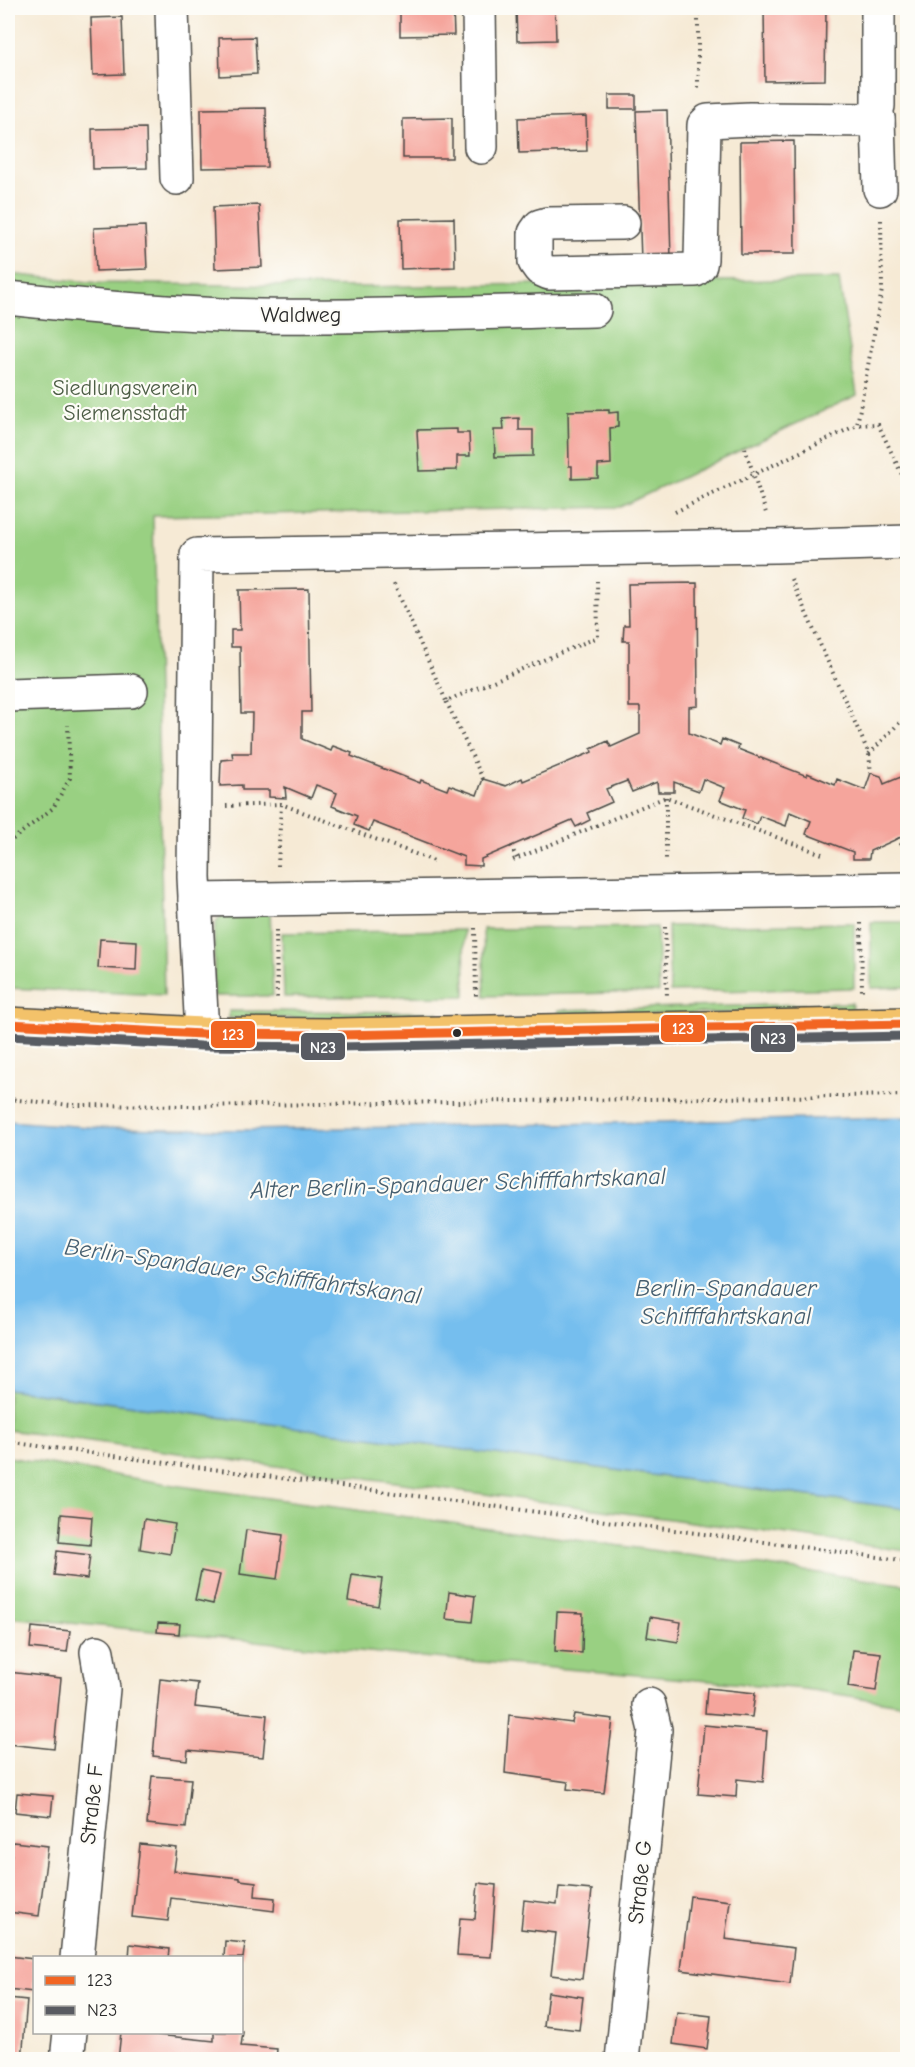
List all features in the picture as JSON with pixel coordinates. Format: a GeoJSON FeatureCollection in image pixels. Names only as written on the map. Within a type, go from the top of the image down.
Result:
{"type":"FeatureCollection","features":[{"type":"Feature","properties":{"kind":"main road"},"geometry":{"type":"LineString","coordinates":[[8,1024],[202,1034],[469,1034],[908,1024]]}},
{"type":"Feature","properties":{"kind":"street"},"geometry":{"type":"LineString","coordinates":[[172,8],[177,178]]}},
{"type":"Feature","properties":{"kind":"street"},"geometry":{"type":"LineString","coordinates":[[479,8],[481,147]]}},
{"type":"Feature","properties":{"kind":"street"},"geometry":{"type":"LineString","coordinates":[[878,8],[880,189]]}},
{"type":"Feature","properties":{"kind":"street"},"geometry":{"type":"LineString","coordinates":[[623,224],[547,224],[540,226],[535,232],[535,262],[540,269],[549,273],[695,270],[700,265],[701,259],[705,125],[708,121],[878,114]]}},
{"type":"Feature","properties":{"kind":"street","name":"Waldweg"},"geometry":{"type":"LineString","coordinates":[[8,298],[74,306],[222,315],[594,310]]}},
{"type":"Feature","properties":{"kind":"street"},"geometry":{"type":"LineString","coordinates":[[202,1034],[195,900],[197,555],[908,542]]}},
{"type":"Feature","properties":{"kind":"street"},"geometry":{"type":"LineString","coordinates":[[8,695],[130,691]]}},
{"type":"Feature","properties":{"kind":"street"},"geometry":{"type":"LineString","coordinates":[[195,900],[908,889]]}},
{"type":"Feature","properties":{"kind":"street","name":"Straße F"},"geometry":{"type":"LineString","coordinates":[[77,1956],[103,1689],[97,1652]]}},
{"type":"Feature","properties":{"kind":"street","name":"Straße G"},"geometry":{"type":"LineString","coordinates":[[622,2060],[655,1730],[649,1705]]}},
{"type":"Feature","properties":{"kind":"street"},"geometry":{"type":"LineString","coordinates":[[67,2060],[70,2034]]}},
{"type":"Feature","properties":{"kind":"path"},"geometry":{"type":"LineString","coordinates":[[857,425],[882,290],[880,189]]}},
{"type":"Feature","properties":{"kind":"path"},"geometry":{"type":"LineString","coordinates":[[669,515],[857,425],[878,424],[908,486]]}},
{"type":"Feature","properties":{"kind":"path"},"geometry":{"type":"LineString","coordinates":[[745,448],[776,546],[869,754],[871,774]]}},
{"type":"Feature","properties":{"kind":"path"},"geometry":{"type":"LineString","coordinates":[[446,701],[598,637],[596,549]]}},
{"type":"Feature","properties":{"kind":"path"},"geometry":{"type":"LineString","coordinates":[[380,552],[483,779]]}},
{"type":"Feature","properties":{"kind":"path"},"geometry":{"type":"LineString","coordinates":[[8,843],[53,807],[70,778],[66,694]]}},
{"type":"Feature","properties":{"kind":"path"},"geometry":{"type":"LineString","coordinates":[[869,754],[908,714]]}},
{"type":"Feature","properties":{"kind":"path"},"geometry":{"type":"LineString","coordinates":[[506,863],[666,797],[827,856]]}},
{"type":"Feature","properties":{"kind":"path"},"geometry":{"type":"LineString","coordinates":[[195,806],[281,804],[442,864]]}},
{"type":"Feature","properties":{"kind":"path"},"geometry":{"type":"LineString","coordinates":[[897,838],[907,852],[898,855]]}},
{"type":"Feature","properties":{"kind":"path"},"geometry":{"type":"LineString","coordinates":[[511,846],[517,859]]}},
{"type":"Feature","properties":{"kind":"path"},"geometry":{"type":"LineString","coordinates":[[860,890],[862,999]]}},
{"type":"Feature","properties":{"kind":"path"},"geometry":{"type":"LineString","coordinates":[[474,896],[476,1000]]}},
{"type":"Feature","properties":{"kind":"path"},"geometry":{"type":"LineString","coordinates":[[8,1099],[71,1105],[192,1106],[908,1095]]}},
{"type":"Feature","properties":{"kind":"path"},"geometry":{"type":"LineString","coordinates":[[8,1442],[908,1561]]}},
{"type":"Feature","properties":{"kind":"green space","name":"Siedlungsverein Siemensstadt"},"geometry":{"type":"Polygon","coordinates":[[[8,274],[99,283],[361,287],[839,279],[857,395],[620,507],[153,516],[164,995],[8,988],[8,274]]]}},
{"type":"Feature","properties":{"kind":"green space"},"geometry":{"type":"Polygon","coordinates":[[[270,909],[273,996],[214,996],[214,932],[217,920],[226,912],[270,909]]]}},
{"type":"Feature","properties":{"kind":"green space"},"geometry":{"type":"Polygon","coordinates":[[[871,922],[907,922],[907,987],[871,988],[871,922]]]}},
{"type":"Feature","properties":{"kind":"green space"},"geometry":{"type":"Polygon","coordinates":[[[854,923],[854,988],[670,992],[668,926],[854,923]]]}},
{"type":"Feature","properties":{"kind":"green space"},"geometry":{"type":"Polygon","coordinates":[[[657,927],[659,992],[485,996],[483,929],[657,927]]]}},
{"type":"Feature","properties":{"kind":"green space"},"geometry":{"type":"Polygon","coordinates":[[[464,930],[465,996],[284,997],[282,933],[464,930]]]}},
{"type":"Feature","properties":{"kind":"green space"},"geometry":{"type":"Polygon","coordinates":[[[852,1003],[852,1010],[559,1016],[558,1010],[852,1003]]]}},
{"type":"Feature","properties":{"kind":"green space"},"geometry":{"type":"Polygon","coordinates":[[[229,1011],[438,1012],[437,1018],[229,1018],[229,1011]]]}},
{"type":"Feature","properties":{"kind":"green space"},"geometry":{"type":"Polygon","coordinates":[[[8,1389],[907,1509],[907,1551],[8,1430],[8,1389]]]}},
{"type":"Feature","properties":{"kind":"green space"},"geometry":{"type":"Polygon","coordinates":[[[8,1457],[180,1486],[907,1585],[907,1705],[805,1689],[421,1657],[8,1617],[8,1457]]]}},
{"type":"Feature","properties":{"kind":"water","name":"Berlin-Spandauer Schifffahrtskanal"},"geometry":{"type":"Polygon","coordinates":[[[907,1117],[907,1509],[8,1389],[8,1121],[102,1128],[245,1130],[907,1117]]]}},
{"type":"Feature","properties":{"kind":"building"},"geometry":{"type":"Polygon","coordinates":[[[400,8],[453,8],[454,35],[400,36],[400,8]]]}},
{"type":"Feature","properties":{"kind":"building"},"geometry":{"type":"Polygon","coordinates":[[[516,8],[555,8],[556,40],[517,41],[516,8]]]}},
{"type":"Feature","properties":{"kind":"building"},"geometry":{"type":"Polygon","coordinates":[[[764,8],[826,8],[825,80],[765,81],[764,8]]]}},
{"type":"Feature","properties":{"kind":"building"},"geometry":{"type":"Polygon","coordinates":[[[122,17],[124,74],[93,75],[91,18],[122,17]]]}},
{"type":"Feature","properties":{"kind":"building"},"geometry":{"type":"Polygon","coordinates":[[[255,37],[257,74],[220,76],[219,38],[255,37]]]}},
{"type":"Feature","properties":{"kind":"building"},"geometry":{"type":"Polygon","coordinates":[[[609,95],[636,95],[636,109],[609,109],[609,95]]]}},
{"type":"Feature","properties":{"kind":"building"},"geometry":{"type":"Polygon","coordinates":[[[266,108],[267,167],[202,168],[201,109],[266,108]]]}},
{"type":"Feature","properties":{"kind":"building"},"geometry":{"type":"Polygon","coordinates":[[[667,110],[671,260],[641,261],[636,111],[667,110]]]}},
{"type":"Feature","properties":{"kind":"building"},"geometry":{"type":"Polygon","coordinates":[[[586,116],[587,151],[519,153],[518,118],[586,116]]]}},
{"type":"Feature","properties":{"kind":"building"},"geometry":{"type":"Polygon","coordinates":[[[452,118],[452,158],[403,158],[403,119],[452,118]]]}},
{"type":"Feature","properties":{"kind":"building"},"geometry":{"type":"Polygon","coordinates":[[[146,128],[147,168],[93,169],[92,129],[146,128]]]}},
{"type":"Feature","properties":{"kind":"building"},"geometry":{"type":"Polygon","coordinates":[[[794,141],[795,254],[741,254],[740,142],[794,141]]]}},
{"type":"Feature","properties":{"kind":"building"},"geometry":{"type":"Polygon","coordinates":[[[259,205],[262,267],[215,269],[213,207],[259,205]]]}},
{"type":"Feature","properties":{"kind":"building"},"geometry":{"type":"Polygon","coordinates":[[[454,218],[455,267],[401,269],[400,219],[454,218]]]}},
{"type":"Feature","properties":{"kind":"building"},"geometry":{"type":"Polygon","coordinates":[[[145,226],[147,269],[96,271],[94,228],[145,226]]]}},
{"type":"Feature","properties":{"kind":"building"},"geometry":{"type":"Polygon","coordinates":[[[609,410],[609,413],[618,412],[618,427],[610,428],[611,464],[598,465],[598,478],[572,479],[572,466],[569,466],[568,411],[609,410]]]}},
{"type":"Feature","properties":{"kind":"building"},"geometry":{"type":"Polygon","coordinates":[[[519,418],[519,430],[533,430],[533,456],[495,457],[494,430],[504,430],[503,419],[519,418]]]}},
{"type":"Feature","properties":{"kind":"building"},"geometry":{"type":"Polygon","coordinates":[[[457,429],[457,433],[469,433],[470,456],[457,456],[457,470],[419,471],[417,430],[457,429]]]}},
{"type":"Feature","properties":{"kind":"building"},"geometry":{"type":"Polygon","coordinates":[[[697,583],[698,706],[689,707],[689,733],[720,745],[722,739],[739,746],[738,749],[835,785],[837,779],[865,790],[871,773],[881,776],[884,784],[908,774],[908,834],[870,851],[869,859],[853,859],[853,852],[806,834],[811,821],[790,812],[786,826],[760,816],[757,824],[742,818],[745,810],[720,800],[725,788],[703,779],[699,791],[674,782],[674,792],[658,792],[657,782],[632,792],[627,781],[606,789],[612,802],[587,813],[590,820],[576,827],[572,820],[481,859],[481,866],[464,865],[464,857],[373,822],[369,831],[354,825],[357,816],[332,806],[337,793],[316,785],[311,798],[285,787],[286,798],[269,797],[269,790],[242,790],[242,785],[220,786],[221,760],[233,759],[232,753],[251,753],[252,713],[241,713],[240,647],[231,647],[231,630],[240,630],[239,590],[309,589],[311,712],[302,712],[302,739],[331,751],[333,746],[352,753],[351,756],[420,783],[421,780],[447,790],[449,785],[477,795],[483,779],[506,786],[592,752],[591,749],[608,741],[611,747],[640,734],[640,707],[629,707],[629,641],[623,641],[624,625],[629,625],[628,584],[697,583]]]}},
{"type":"Feature","properties":{"kind":"building"},"geometry":{"type":"Polygon","coordinates":[[[8,768],[11,768],[10,791],[8,791],[8,768]]]}},
{"type":"Feature","properties":{"kind":"building"},"geometry":{"type":"Polygon","coordinates":[[[100,939],[137,941],[136,970],[98,968],[100,939]]]}},
{"type":"Feature","properties":{"kind":"building"},"geometry":{"type":"Polygon","coordinates":[[[61,1514],[92,1517],[90,1545],[59,1542],[61,1514]]]}},
{"type":"Feature","properties":{"kind":"building"},"geometry":{"type":"Polygon","coordinates":[[[144,1519],[175,1524],[170,1554],[140,1549],[144,1519]]]}},
{"type":"Feature","properties":{"kind":"building"},"geometry":{"type":"Polygon","coordinates":[[[246,1530],[283,1535],[277,1579],[240,1574],[246,1530]]]}},
{"type":"Feature","properties":{"kind":"building"},"geometry":{"type":"Polygon","coordinates":[[[57,1551],[90,1555],[87,1579],[54,1575],[57,1551]]]}},
{"type":"Feature","properties":{"kind":"building"},"geometry":{"type":"Polygon","coordinates":[[[8,1569],[13,1569],[10,1607],[8,1607],[8,1569]]]}},
{"type":"Feature","properties":{"kind":"building"},"geometry":{"type":"Polygon","coordinates":[[[201,1571],[220,1575],[213,1604],[195,1600],[201,1571]]]}},
{"type":"Feature","properties":{"kind":"building"},"geometry":{"type":"Polygon","coordinates":[[[352,1575],[382,1579],[378,1606],[348,1601],[352,1575]]]}},
{"type":"Feature","properties":{"kind":"building"},"geometry":{"type":"Polygon","coordinates":[[[449,1592],[475,1596],[472,1622],[446,1619],[449,1592]]]}},
{"type":"Feature","properties":{"kind":"building"},"geometry":{"type":"Polygon","coordinates":[[[557,1612],[583,1613],[582,1653],[555,1651],[557,1612]]]}},
{"type":"Feature","properties":{"kind":"building"},"geometry":{"type":"Polygon","coordinates":[[[650,1617],[681,1622],[678,1642],[647,1637],[650,1617]]]}},
{"type":"Feature","properties":{"kind":"building"},"geometry":{"type":"Polygon","coordinates":[[[158,1623],[180,1624],[179,1634],[157,1632],[158,1623]]]}},
{"type":"Feature","properties":{"kind":"building"},"geometry":{"type":"Polygon","coordinates":[[[32,1627],[70,1631],[67,1652],[30,1648],[32,1627]]]}},
{"type":"Feature","properties":{"kind":"building"},"geometry":{"type":"Polygon","coordinates":[[[853,1650],[881,1653],[876,1691],[848,1687],[853,1650]]]}},
{"type":"Feature","properties":{"kind":"building"},"geometry":{"type":"Polygon","coordinates":[[[8,1672],[61,1678],[54,1749],[8,1744],[8,1672]]]}},
{"type":"Feature","properties":{"kind":"building"},"geometry":{"type":"Polygon","coordinates":[[[160,1679],[198,1683],[195,1707],[267,1715],[263,1757],[188,1750],[187,1760],[153,1756],[160,1679]]]}},
{"type":"Feature","properties":{"kind":"building"},"geometry":{"type":"Polygon","coordinates":[[[707,1688],[755,1693],[752,1717],[705,1713],[707,1688]]]}},
{"type":"Feature","properties":{"kind":"building"},"geometry":{"type":"Polygon","coordinates":[[[574,1714],[613,1719],[604,1793],[567,1789],[568,1782],[505,1773],[509,1715],[572,1723],[574,1714]]]}},
{"type":"Feature","properties":{"kind":"building"},"geometry":{"type":"Polygon","coordinates":[[[704,1725],[767,1731],[763,1782],[737,1779],[736,1797],[698,1794],[704,1725]]]}},
{"type":"Feature","properties":{"kind":"building"},"geometry":{"type":"Polygon","coordinates":[[[152,1776],[191,1779],[186,1828],[147,1824],[152,1776]]]}},
{"type":"Feature","properties":{"kind":"building"},"geometry":{"type":"Polygon","coordinates":[[[17,1793],[53,1796],[51,1816],[15,1812],[17,1793]]]}},
{"type":"Feature","properties":{"kind":"building"},"geometry":{"type":"Polygon","coordinates":[[[13,1842],[48,1846],[39,1916],[8,1912],[8,1886],[13,1842]]]}},
{"type":"Feature","properties":{"kind":"building"},"geometry":{"type":"Polygon","coordinates":[[[140,1844],[177,1848],[174,1871],[240,1878],[240,1880],[256,1882],[255,1896],[275,1898],[274,1911],[171,1898],[168,1921],[132,1917],[140,1844]]]}},
{"type":"Feature","properties":{"kind":"building"},"geometry":{"type":"Polygon","coordinates":[[[478,1883],[496,1885],[491,1957],[457,1955],[460,1918],[475,1919],[478,1883]]]}},
{"type":"Feature","properties":{"kind":"building"},"geometry":{"type":"Polygon","coordinates":[[[559,1887],[592,1890],[582,1979],[551,1975],[556,1933],[521,1929],[524,1900],[557,1904],[559,1887]]]}},
{"type":"Feature","properties":{"kind":"building"},"geometry":{"type":"Polygon","coordinates":[[[690,1896],[730,1901],[725,1939],[794,1948],[790,1984],[681,1970],[690,1896]]]}},
{"type":"Feature","properties":{"kind":"building"},"geometry":{"type":"Polygon","coordinates":[[[225,1941],[245,1943],[243,1958],[243,1956],[224,1956],[225,1941]]]}},
{"type":"Feature","properties":{"kind":"building"},"geometry":{"type":"Polygon","coordinates":[[[130,1944],[169,1949],[168,1956],[129,1956],[130,1944]]]}},
{"type":"Feature","properties":{"kind":"building"},"geometry":{"type":"Polygon","coordinates":[[[8,1956],[33,1959],[33,1992],[8,1989],[8,1956]]]}},
{"type":"Feature","properties":{"kind":"building"},"geometry":{"type":"Polygon","coordinates":[[[548,1992],[583,1997],[579,2030],[544,2026],[548,1992]]]}},
{"type":"Feature","properties":{"kind":"building"},"geometry":{"type":"Polygon","coordinates":[[[8,1998],[27,2000],[22,2060],[8,2060],[8,1998]]]}},
{"type":"Feature","properties":{"kind":"building"},"geometry":{"type":"Polygon","coordinates":[[[677,2012],[711,2016],[707,2049],[673,2044],[677,2012]]]}},
{"type":"Feature","properties":{"kind":"building"},"geometry":{"type":"Polygon","coordinates":[[[121,2034],[158,2034],[214,2041],[214,2034],[243,2034],[241,2046],[277,2049],[276,2060],[118,2060],[121,2034]]]}},
{"type":"Feature","properties":{"kind":"transit line","name":"123"},"geometry":{"type":"LineString","coordinates":[[8,1024],[202,1034],[337,1035],[908,1024]]}},
{"type":"Feature","properties":{"kind":"transit line","name":"N23"},"geometry":{"type":"LineString","coordinates":[[8,1036],[201,1046],[337,1047],[908,1036]]}},
{"type":"Feature","properties":{"kind":"water label","name":"Alter Berlin-Spandauer Schifffahrtskanal"},"geometry":{"type":"Point","coordinates":[458,1183]}}]}
